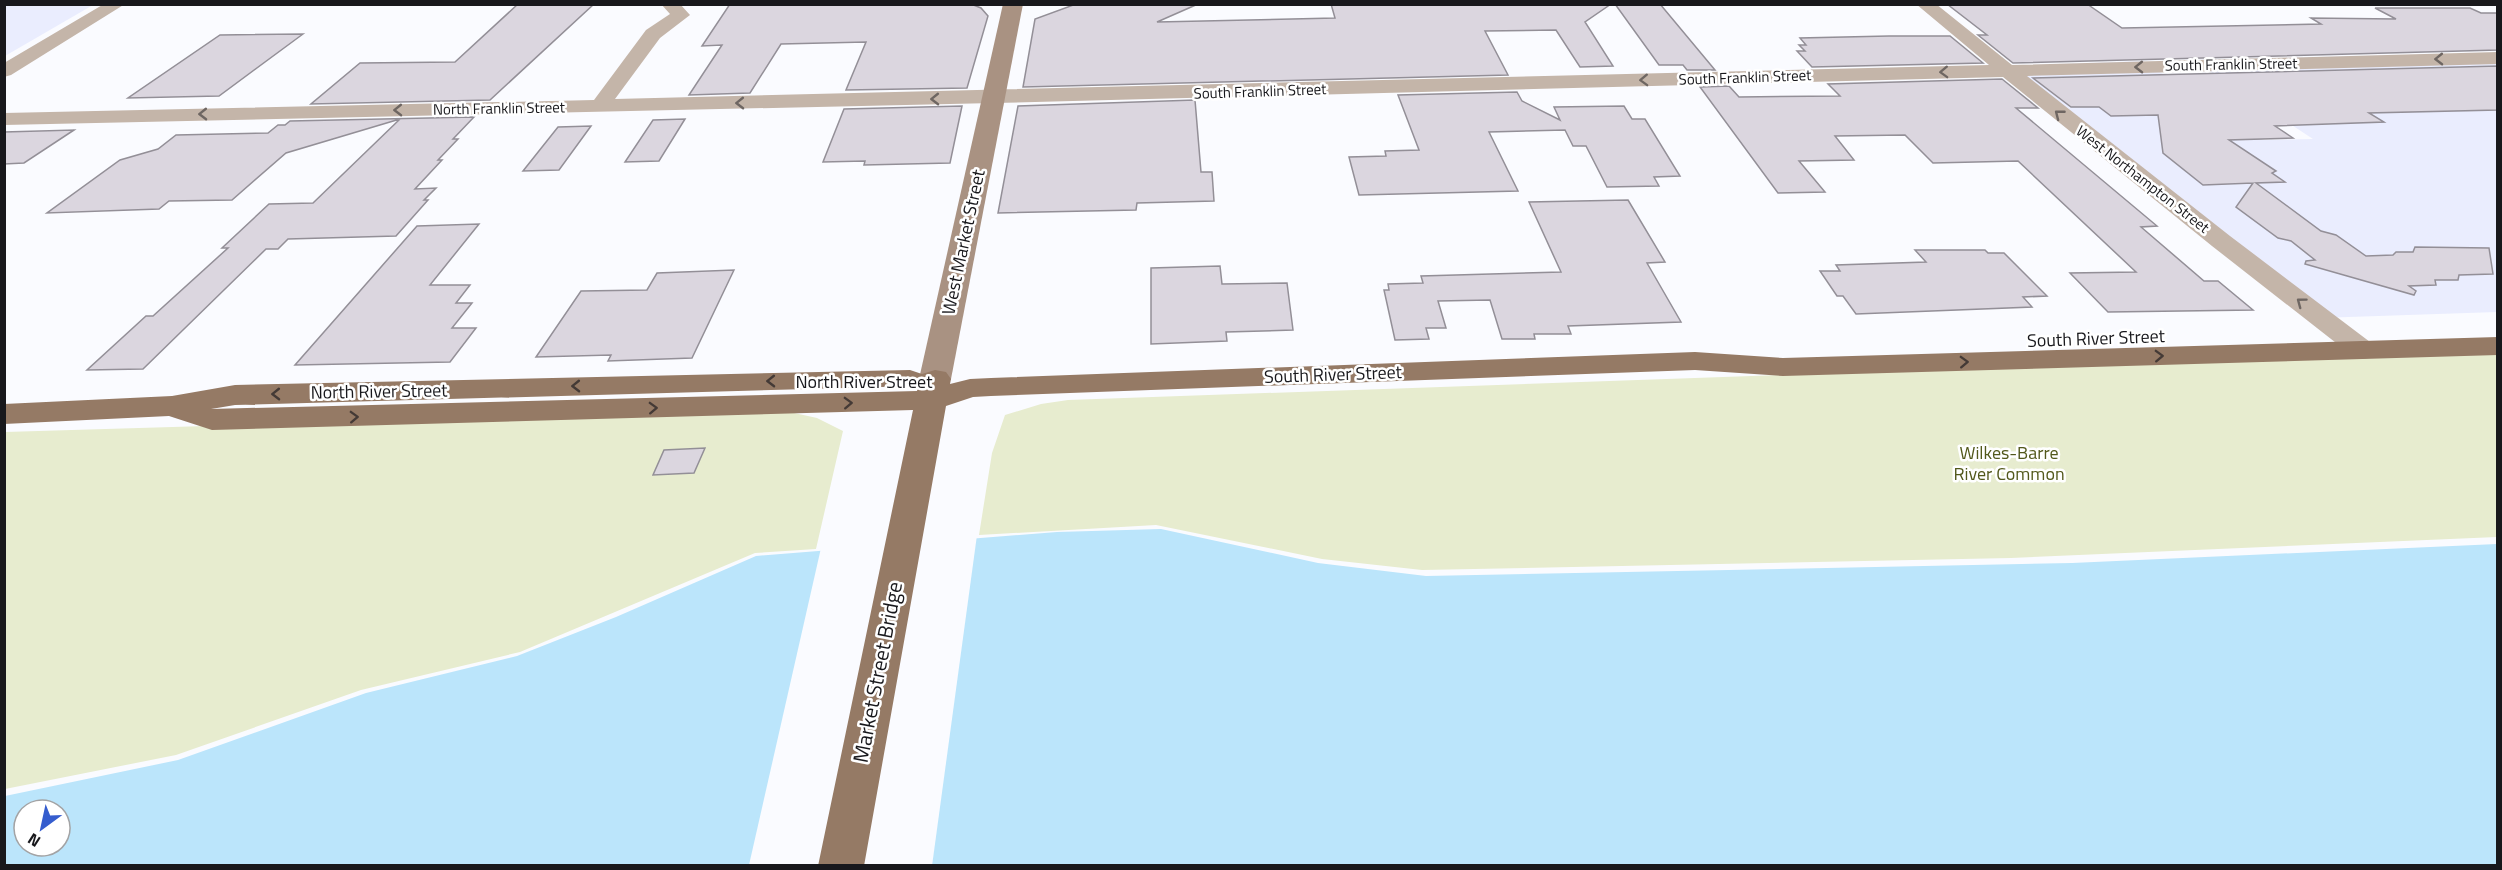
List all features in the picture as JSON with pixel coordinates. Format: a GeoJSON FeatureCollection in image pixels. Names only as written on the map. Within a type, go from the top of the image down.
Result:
{"type":"FeatureCollection","features":[{"type":"Feature","properties":{"kind":"main road","name":"West Market Street"},"geometry":{"type":"LineString","coordinates":[[914,479],[1013,4]]}},
{"type":"Feature","properties":{"kind":"main road","name":"South River Street"},"geometry":{"type":"LineString","coordinates":[[1695,362],[1760,348],[2339,331],[2498,330]]}},
{"type":"Feature","properties":{"kind":"main road","name":"South River Street"},"geometry":{"type":"LineString","coordinates":[[970,388],[1695,362],[1783,367],[2364,351],[2498,345]]}},
{"type":"Feature","properties":{"kind":"main road","name":"North River Street"},"geometry":{"type":"LineString","coordinates":[[4,414],[171,406],[212,420],[970,388]]}},
{"type":"Feature","properties":{"kind":"main road","name":"Market Street Bridge"},"geometry":{"type":"LineString","coordinates":[[841,866],[914,479]]}},
{"type":"Feature","properties":{"kind":"street"},"geometry":{"type":"LineString","coordinates":[[4,71],[117,4]]}},
{"type":"Feature","properties":{"kind":"street","name":"West Northampton Street"},"geometry":{"type":"LineString","coordinates":[[1924,4],[2004,70],[2364,351]]}},
{"type":"Feature","properties":{"kind":"street"},"geometry":{"type":"LineString","coordinates":[[601,105],[653,34],[675,10]]}},
{"type":"Feature","properties":{"kind":"street","name":"South Franklin Street"},"geometry":{"type":"LineString","coordinates":[[993,98],[2498,58]]}},
{"type":"Feature","properties":{"kind":"street","name":"North Franklin Street"},"geometry":{"type":"LineString","coordinates":[[4,119],[993,98]]}},
{"type":"Feature","properties":{"kind":"shaded area"},"geometry":{"type":"Polygon","coordinates":[[[5,4],[93,4],[93,5],[5,56],[5,4]]]}},
{"type":"Feature","properties":{"kind":"shaded area"},"geometry":{"type":"Polygon","coordinates":[[[2497,53],[2497,312],[2319,318],[2004,66],[2143,61],[2263,140],[2313,139],[2193,60],[2497,53]]]}},
{"type":"Feature","properties":{"kind":"green space","name":"Wilkes-Barre River Common"},"geometry":{"type":"Polygon","coordinates":[[[2497,350],[2497,537],[2011,558],[1422,570],[1322,559],[1156,525],[979,535],[992,453],[1005,415],[1041,404],[1068,400],[2497,350]]]}},
{"type":"Feature","properties":{"kind":"green space"},"geometry":{"type":"Polygon","coordinates":[[[776,409],[817,418],[843,431],[816,549],[755,553],[520,652],[361,690],[176,755],[5,789],[5,432],[776,409]]]}},
{"type":"Feature","properties":{"kind":"water"},"geometry":{"type":"Polygon","coordinates":[[[1161,529],[1318,563],[1426,576],[2072,563],[2497,544],[2497,865],[5,866],[5,796],[178,760],[366,693],[517,656],[616,617],[756,556],[1057,532],[1161,529]]]}},
{"type":"Feature","properties":{"kind":"pier"},"geometry":{"type":"Polygon","coordinates":[[[977,535],[932,866],[749,865],[821,548],[977,535]]]}},
{"type":"Feature","properties":{"kind":"building"},"geometry":{"type":"Polygon","coordinates":[[[518,4],[594,4],[490,100],[311,104],[360,63],[455,62],[518,4]]]}},
{"type":"Feature","properties":{"kind":"building"},"geometry":{"type":"Polygon","coordinates":[[[730,4],[971,4],[981,8],[988,16],[967,88],[846,90],[866,42],[781,44],[750,93],[689,95],[722,45],[702,46],[730,4]]]}},
{"type":"Feature","properties":{"kind":"building"},"geometry":{"type":"Polygon","coordinates":[[[1076,4],[1198,4],[1157,22],[1335,18],[1331,4],[1611,4],[1585,22],[1613,66],[1580,67],[1556,30],[1485,31],[1508,75],[1023,87],[1035,19],[1076,4]]]}},
{"type":"Feature","properties":{"kind":"building"},"geometry":{"type":"Polygon","coordinates":[[[1615,4],[1660,4],[1715,70],[1687,70],[1683,65],[1659,65],[1615,4]]]}},
{"type":"Feature","properties":{"kind":"building"},"geometry":{"type":"Polygon","coordinates":[[[1947,4],[2087,4],[2122,28],[2321,24],[2311,18],[2396,19],[2375,8],[2470,8],[2481,13],[2498,13],[2498,50],[2013,63],[1978,35],[1987,35],[1947,4]]]}},
{"type":"Feature","properties":{"kind":"building"},"geometry":{"type":"Polygon","coordinates":[[[303,34],[219,96],[128,98],[220,35],[303,34]]]}},
{"type":"Feature","properties":{"kind":"building"},"geometry":{"type":"Polygon","coordinates":[[[1950,36],[1983,63],[1812,67],[1797,51],[1805,51],[1799,45],[1806,45],[1800,38],[1950,36]]]}},
{"type":"Feature","properties":{"kind":"building"},"geometry":{"type":"Polygon","coordinates":[[[2498,66],[2498,110],[2369,113],[2384,122],[2275,126],[2293,138],[2229,140],[2276,171],[2272,173],[2285,182],[2256,183],[2321,231],[2336,235],[2366,256],[2413,252],[2415,247],[2489,248],[2493,274],[2459,275],[2458,280],[2435,280],[2436,285],[2409,286],[2416,291],[2414,295],[2305,264],[2306,261],[2315,260],[2291,241],[2278,238],[2236,207],[2253,183],[2203,185],[2163,153],[2158,115],[2111,116],[2099,107],[2071,107],[2033,78],[2498,66]]]}},
{"type":"Feature","properties":{"kind":"building"},"geometry":{"type":"Polygon","coordinates":[[[2002,79],[2038,108],[2016,108],[2157,226],[2141,227],[2204,281],[2218,281],[2253,310],[2108,312],[2070,273],[2136,272],[2018,161],[1933,163],[1905,135],[1835,136],[1854,160],[1799,161],[1825,192],[1778,193],[1700,87],[1729,86],[1739,97],[1840,96],[1828,84],[2002,79]]]}},
{"type":"Feature","properties":{"kind":"building"},"geometry":{"type":"Polygon","coordinates":[[[1517,92],[1522,101],[1560,120],[1554,107],[1624,106],[1632,119],[1645,119],[1680,176],[1654,177],[1659,186],[1607,187],[1586,146],[1573,146],[1565,130],[1489,132],[1518,191],[1359,195],[1349,157],[1386,156],[1385,151],[1419,150],[1398,95],[1517,92]]]}},
{"type":"Feature","properties":{"kind":"building"},"geometry":{"type":"Polygon","coordinates":[[[1195,100],[1201,172],[1212,172],[1214,201],[1137,203],[1136,210],[998,213],[1018,106],[1195,100]]]}},
{"type":"Feature","properties":{"kind":"building"},"geometry":{"type":"Polygon","coordinates":[[[962,106],[950,163],[864,165],[865,161],[823,162],[844,109],[962,106]]]}},
{"type":"Feature","properties":{"kind":"building"},"geometry":{"type":"Polygon","coordinates":[[[474,117],[453,139],[458,139],[438,160],[442,160],[415,189],[436,188],[396,236],[288,239],[278,249],[266,249],[143,369],[87,370],[146,316],[153,316],[228,248],[222,248],[269,204],[313,203],[400,119],[286,153],[232,200],[169,201],[159,209],[47,213],[120,160],[158,149],[176,135],[268,133],[278,125],[285,125],[290,121],[474,117]]]}},
{"type":"Feature","properties":{"kind":"building"},"geometry":{"type":"Polygon","coordinates":[[[685,119],[659,161],[625,162],[653,120],[685,119]]]}},
{"type":"Feature","properties":{"kind":"building"},"geometry":{"type":"Polygon","coordinates":[[[591,126],[559,170],[523,171],[558,127],[591,126]]]}},
{"type":"Feature","properties":{"kind":"building"},"geometry":{"type":"Polygon","coordinates":[[[74,130],[24,163],[4,164],[4,132],[74,130]]]}},
{"type":"Feature","properties":{"kind":"building"},"geometry":{"type":"Polygon","coordinates":[[[1628,200],[1665,262],[1647,263],[1681,322],[1568,326],[1571,334],[1534,334],[1535,339],[1502,339],[1490,300],[1438,301],[1446,328],[1426,328],[1429,339],[1395,340],[1384,290],[1389,290],[1388,284],[1423,283],[1421,276],[1561,272],[1529,202],[1628,200]]]}},
{"type":"Feature","properties":{"kind":"building"},"geometry":{"type":"Polygon","coordinates":[[[479,224],[430,285],[470,285],[456,303],[472,303],[452,328],[476,328],[450,362],[295,365],[417,226],[479,224]]]}},
{"type":"Feature","properties":{"kind":"building"},"geometry":{"type":"Polygon","coordinates":[[[1915,250],[1985,250],[1988,253],[2004,253],[2047,296],[2023,297],[2032,307],[1856,314],[1843,296],[1837,296],[1820,271],[1840,271],[1836,265],[1926,262],[1915,250]]]}},
{"type":"Feature","properties":{"kind":"building"},"geometry":{"type":"Polygon","coordinates":[[[1220,266],[1222,284],[1287,283],[1293,330],[1226,332],[1227,341],[1151,344],[1151,268],[1220,266]]]}},
{"type":"Feature","properties":{"kind":"building"},"geometry":{"type":"Polygon","coordinates":[[[734,270],[692,358],[608,361],[611,355],[536,357],[581,291],[647,290],[657,273],[734,270]]]}},
{"type":"Feature","properties":{"kind":"building"},"geometry":{"type":"Polygon","coordinates":[[[705,448],[694,473],[653,475],[664,450],[705,448]]]}}]}
